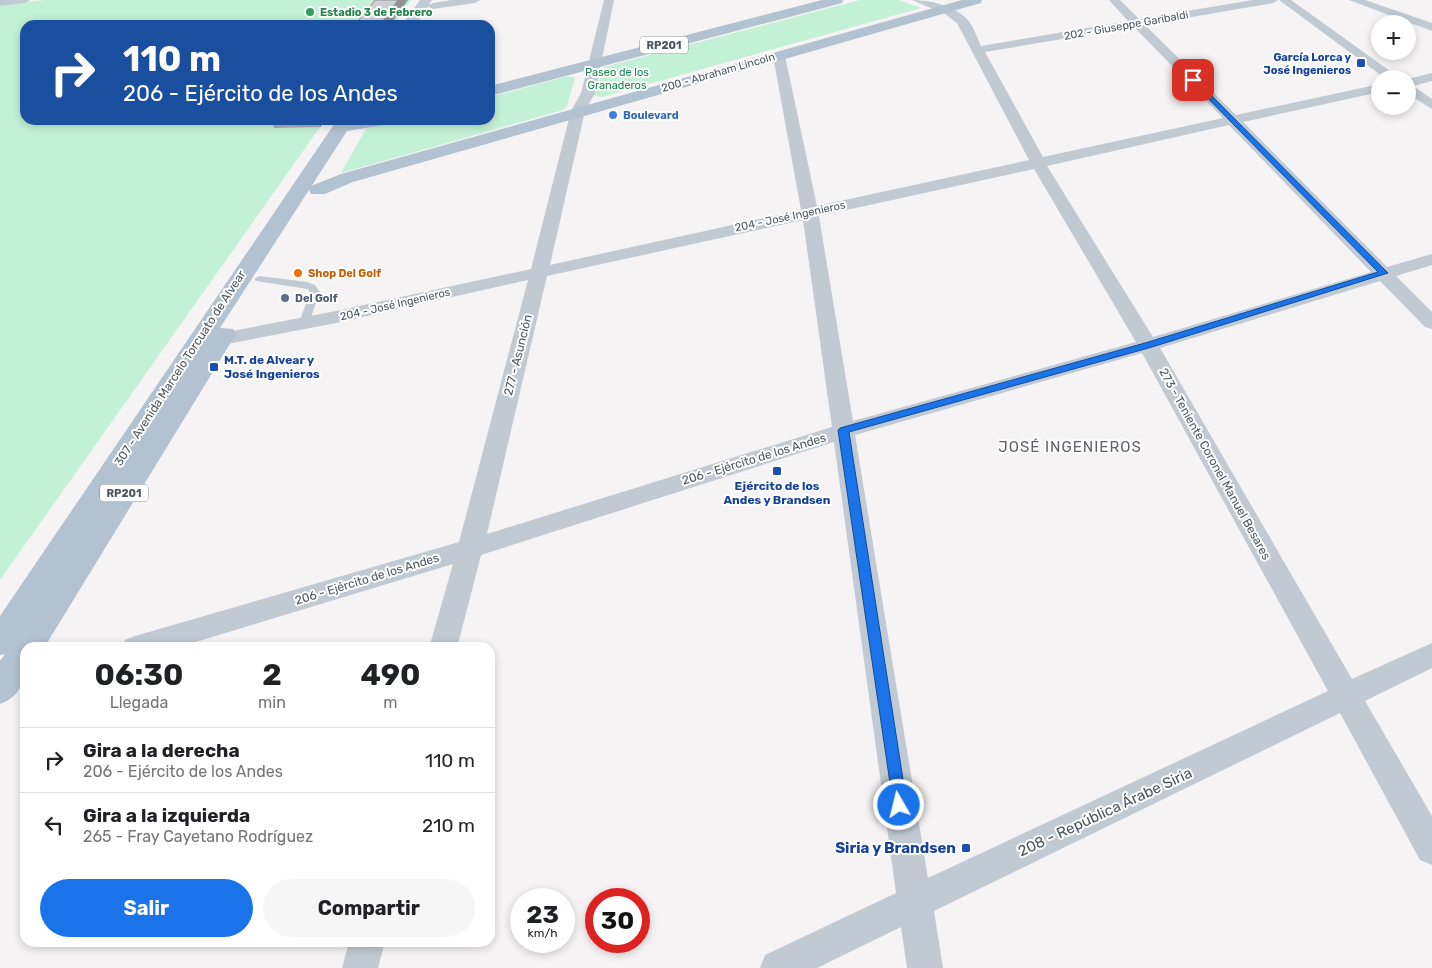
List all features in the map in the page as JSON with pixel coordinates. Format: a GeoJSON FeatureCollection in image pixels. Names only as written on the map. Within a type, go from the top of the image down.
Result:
{"type":"FeatureCollection","features":[{"type":"Feature","properties":{"kind":"main road","name":"RP201"},"geometry":{"type":"LineString","coordinates":[[495,91],[838,0]]}},
{"type":"Feature","properties":{"kind":"main road","name":"200 - Abraham Lincoln"},"geometry":{"type":"LineString","coordinates":[[318,190],[347,178],[976,0]]}},
{"type":"Feature","properties":{"kind":"main road"},"geometry":{"type":"LineString","coordinates":[[414,20],[432,2]]}},
{"type":"Feature","properties":{"kind":"main road"},"geometry":{"type":"LineString","coordinates":[[423,20],[432,2]]}},
{"type":"Feature","properties":{"kind":"main road","name":"307 - Avenida Marcelo Torcuato de Alvear"},"geometry":{"type":"LineString","coordinates":[[30,642],[211,339],[259,280],[318,190],[351,125]]}},
{"type":"Feature","properties":{"kind":"main road","name":"307 - Avenida Marcelo Torcuato de Alvear"},"geometry":{"type":"LineString","coordinates":[[0,642],[211,339],[351,125]]}},
{"type":"Feature","properties":{"kind":"main road","name":"307 - Avenida Marcelo Torcuato de Alvear"},"geometry":{"type":"LineString","coordinates":[[0,689],[20,658]]}},
{"type":"Feature","properties":{"kind":"street"},"geometry":{"type":"LineString","coordinates":[[0,3],[25,0]]}},
{"type":"Feature","properties":{"kind":"street"},"geometry":{"type":"LineString","coordinates":[[432,2],[475,0]]}},
{"type":"Feature","properties":{"kind":"street","name":"277 - Asunción"},"geometry":{"type":"LineString","coordinates":[[444,642],[468,548],[484,497],[578,112],[588,93],[609,0]]}},
{"type":"Feature","properties":{"kind":"street","name":"273 - Teniente Coronel Manuel Besares"},"geometry":{"type":"LineString","coordinates":[[917,0],[941,9],[962,22],[1038,163],[1148,345],[1432,848]]}},
{"type":"Feature","properties":{"kind":"street"},"geometry":{"type":"LineString","coordinates":[[1114,0],[1432,323]]}},
{"type":"Feature","properties":{"kind":"street","name":"202 - Giuseppe Garibaldi"},"geometry":{"type":"LineString","coordinates":[[978,50],[1273,0]]}},
{"type":"Feature","properties":{"kind":"street"},"geometry":{"type":"LineString","coordinates":[[1284,0],[1382,70]]}},
{"type":"Feature","properties":{"kind":"street"},"geometry":{"type":"LineString","coordinates":[[1354,0],[1432,27]]}},
{"type":"Feature","properties":{"kind":"street"},"geometry":{"type":"LineString","coordinates":[[778,56],[810,212],[925,968]]}},
{"type":"Feature","properties":{"kind":"street"},"geometry":{"type":"LineString","coordinates":[[1416,82],[1432,77]]}},
{"type":"Feature","properties":{"kind":"street"},"geometry":{"type":"LineString","coordinates":[[1416,87],[1432,91]]}},
{"type":"Feature","properties":{"kind":"street","name":"204 - José Ingenieros"},"geometry":{"type":"LineString","coordinates":[[211,339],[304,323],[1371,90]]}},
{"type":"Feature","properties":{"kind":"street"},"geometry":{"type":"LineString","coordinates":[[1416,92],[1432,105]]}},
{"type":"Feature","properties":{"kind":"street","name":"206 - Ejército de los Andes"},"geometry":{"type":"LineString","coordinates":[[155,642],[398,571],[844,430],[1148,345],[1432,259]]}},
{"type":"Feature","properties":{"kind":"street","name":"208 - República Árabe Siria"},"geometry":{"type":"LineString","coordinates":[[778,968],[1346,698],[1432,655]]}},
{"type":"Feature","properties":{"kind":"street"},"geometry":{"type":"LineString","coordinates":[[0,689],[20,682]]}},
{"type":"Feature","properties":{"kind":"street"},"geometry":{"type":"LineString","coordinates":[[360,968],[366,947]]}},
{"type":"Feature","properties":{"kind":"lane"},"geometry":{"type":"LineString","coordinates":[[259,280],[312,287],[315,292],[304,323]]}},
{"type":"Feature","properties":{"kind":"green space"},"geometry":{"type":"Polygon","coordinates":[[[44,0],[411,0],[397,20],[20,20],[20,125],[321,125],[0,580],[0,5],[44,0]]]}},
{"type":"Feature","properties":{"kind":"green space","name":"Paseo de los Granaderos"},"geometry":{"type":"Polygon","coordinates":[[[860,0],[899,0],[921,8],[602,97],[593,95],[604,67],[860,0]]]}},
{"type":"Feature","properties":{"kind":"green space","name":"Paseo de los Granaderos"},"geometry":{"type":"Polygon","coordinates":[[[569,76],[575,78],[567,106],[563,110],[341,173],[366,129],[382,125],[495,125],[495,96],[569,76]]]}},
{"type":"Feature","properties":{"kind":"building"},"geometry":{"type":"Polygon","coordinates":[[[375,0],[398,0],[384,20],[359,20],[375,0]]]}},
{"type":"Feature","properties":{"kind":"place","name":"Estadio 3 de Febrero"},"geometry":{"type":"Point","coordinates":[310,12]}},
{"type":"Feature","properties":{"kind":"place","name":"García Lorca y José Ingenieros"},"geometry":{"type":"Point","coordinates":[1361,63]}},
{"type":"Feature","properties":{"kind":"place","name":"Boulevard"},"geometry":{"type":"Point","coordinates":[613,115]}},
{"type":"Feature","properties":{"kind":"place","name":"Shop Del Golf"},"geometry":{"type":"Point","coordinates":[298,273]}},
{"type":"Feature","properties":{"kind":"place","name":"Del Golf"},"geometry":{"type":"Point","coordinates":[285,298]}},
{"type":"Feature","properties":{"kind":"place","name":"M.T. de Alvear y José Ingenieros"},"geometry":{"type":"Point","coordinates":[214,367]}},
{"type":"Feature","properties":{"kind":"place","name":"Ejército de los Andes y Brandsen"},"geometry":{"type":"Point","coordinates":[777,471]}},
{"type":"Feature","properties":{"kind":"place","name":"Siria y Brandsen"},"geometry":{"type":"Point","coordinates":[966,848]}},
{"type":"Feature","properties":{"kind":"district","name":"JOSÉ INGENIEROS"},"geometry":{"type":"Point","coordinates":[1070,447]}},
{"type":"Feature","properties":{"kind":"route"},"geometry":{"type":"LineString","coordinates":[[899,805],[844,430],[1148,345],[1384,273],[1193,80]]}}]}
